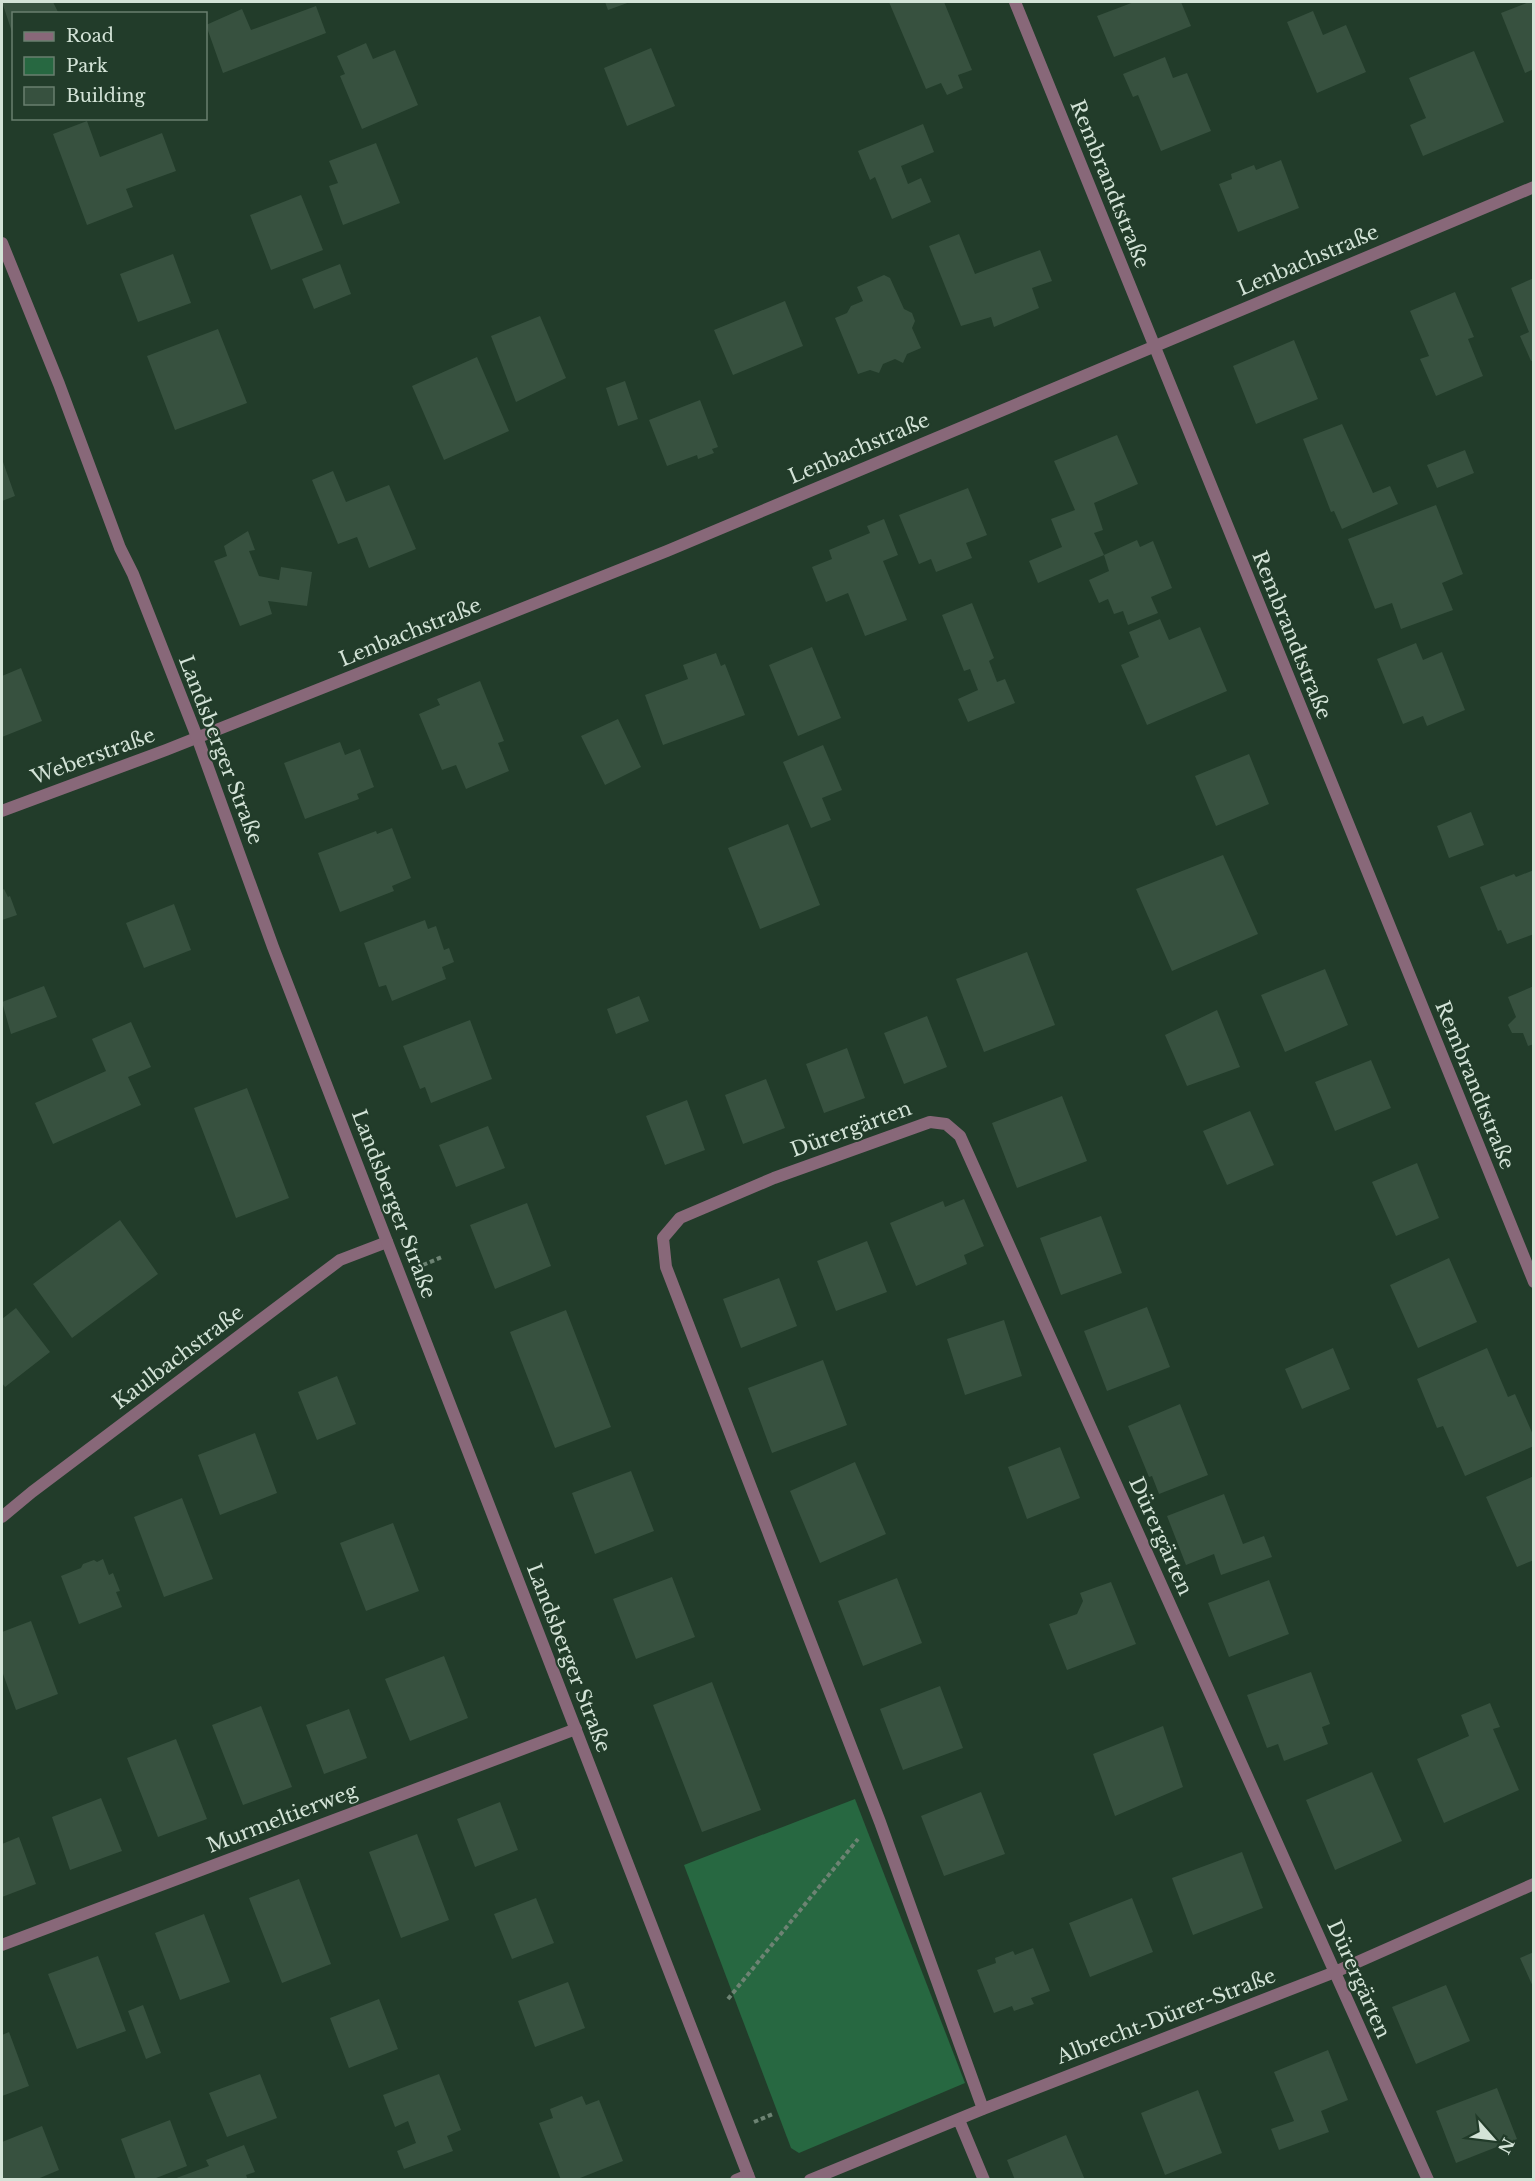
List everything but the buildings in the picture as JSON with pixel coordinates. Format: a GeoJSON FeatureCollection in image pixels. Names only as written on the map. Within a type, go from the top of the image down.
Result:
{"type":"FeatureCollection","features":[{"type":"Feature","properties":{"kind":"street","name":"Rembrandtstraße"},"geometry":{"type":"LineString","coordinates":[[1015,2],[1533,1282]]}},
{"type":"Feature","properties":{"kind":"street","name":"Lenbachstraße"},"geometry":{"type":"LineString","coordinates":[[197,737],[667,551],[1533,188]]}},
{"type":"Feature","properties":{"kind":"street","name":"Landsberger Straße"},"geometry":{"type":"LineString","coordinates":[[2,243],[59,384],[120,548],[133,574],[197,737],[273,947],[749,2177]]}},
{"type":"Feature","properties":{"kind":"street","name":"Weberstraße"},"geometry":{"type":"LineString","coordinates":[[2,811],[197,737]]}},
{"type":"Feature","properties":{"kind":"street","name":"Dürergärten"},"geometry":{"type":"LineString","coordinates":[[983,2109],[880,1822],[666,1267],[663,1238],[680,1218],[774,1178],[930,1122],[946,1124],[960,1136],[1428,2180]]}},
{"type":"Feature","properties":{"kind":"street","name":"Kaulbachstraße"},"geometry":{"type":"LineString","coordinates":[[2,1517],[340,1260],[387,1242]]}},
{"type":"Feature","properties":{"kind":"street","name":"Murmeltierweg"},"geometry":{"type":"LineString","coordinates":[[2,1945],[576,1729]]}},
{"type":"Feature","properties":{"kind":"street","name":"Albrecht-Dürer-Straße"},"geometry":{"type":"LineString","coordinates":[[810,2180],[983,2109],[1335,1972],[1533,1884]]}},
{"type":"Feature","properties":{"kind":"street"},"geometry":{"type":"LineString","coordinates":[[959,2120],[984,2180]]}},
{"type":"Feature","properties":{"kind":"street"},"geometry":{"type":"LineString","coordinates":[[736,2180],[749,2177]]}},
{"type":"Feature","properties":{"kind":"path"},"geometry":{"type":"LineString","coordinates":[[728,1999],[866,1830],[880,1822]]}},
{"type":"Feature","properties":{"kind":"green space"},"geometry":{"type":"Polygon","coordinates":[[[855,1799],[965,2083],[799,2153],[791,2148],[684,1865],[855,1799]]]}}]}
